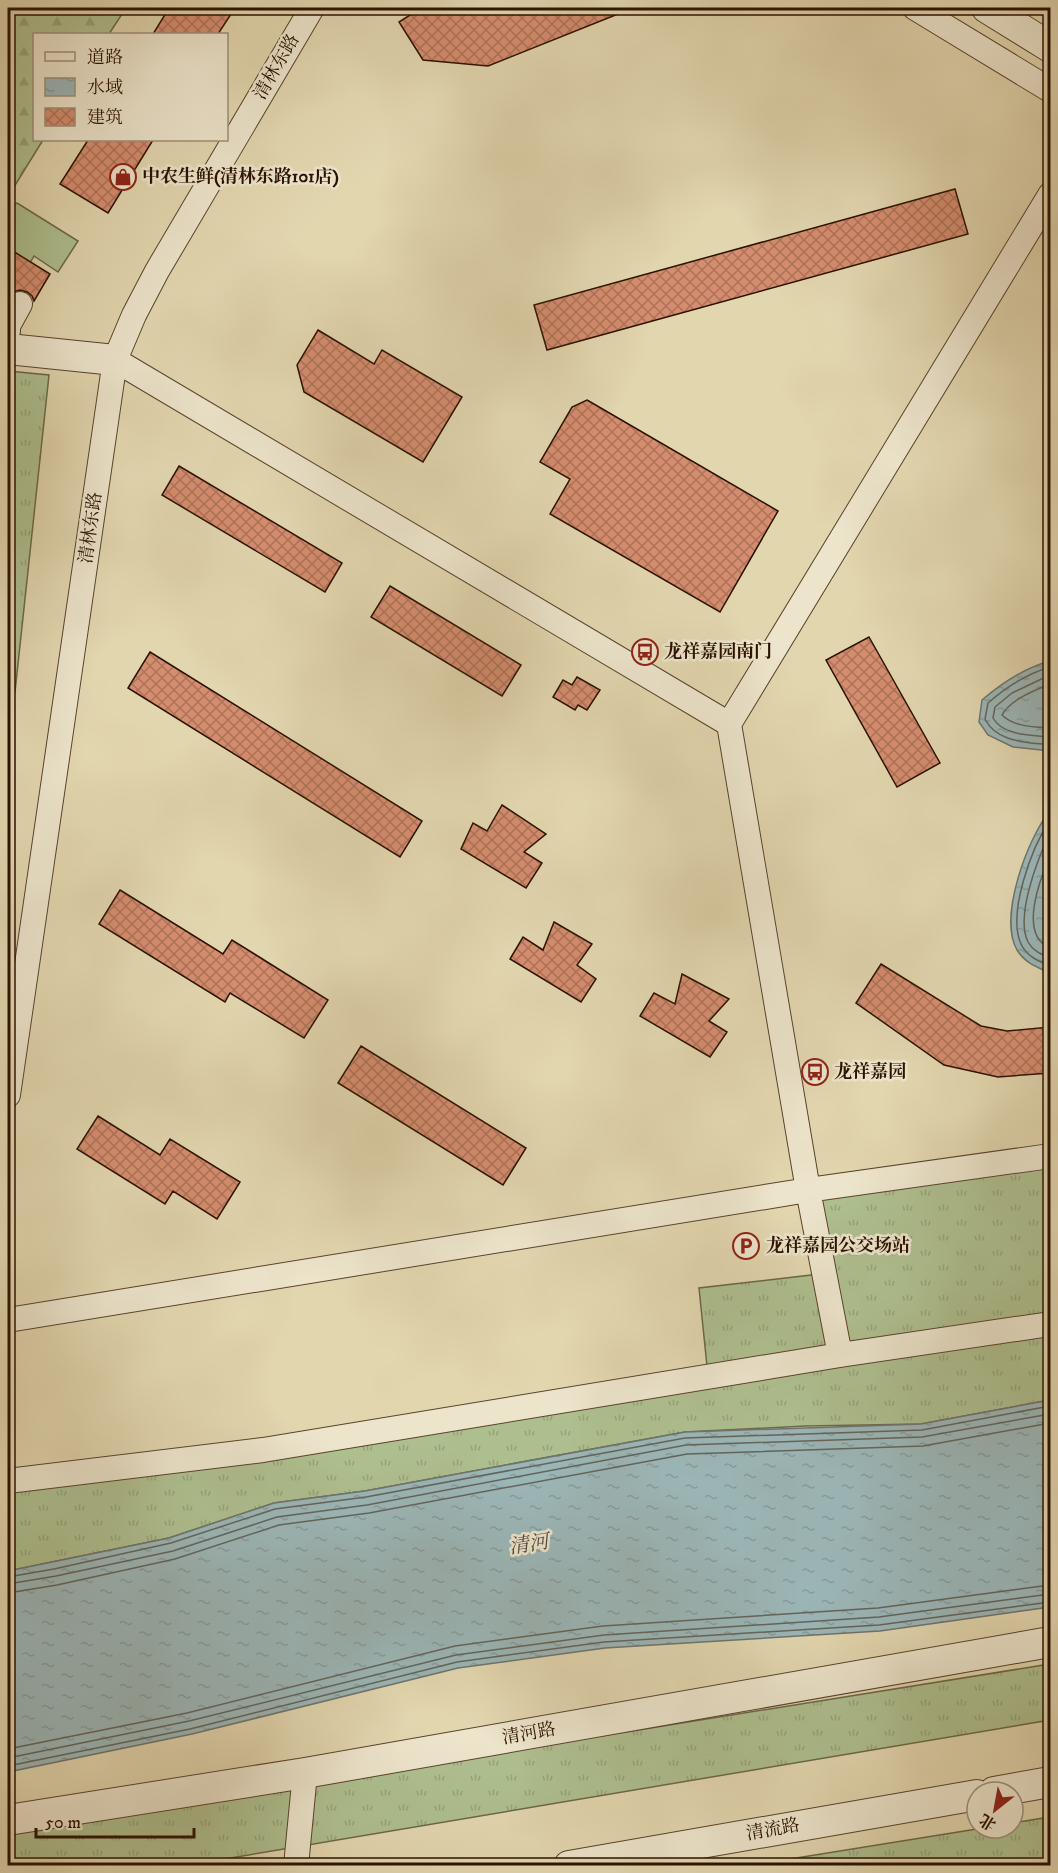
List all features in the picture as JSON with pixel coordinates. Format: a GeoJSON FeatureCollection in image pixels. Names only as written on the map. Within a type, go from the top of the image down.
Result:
{"type":"FeatureCollection","features":[{"type":"Feature","properties":{"kind":"street","name":"清林东路"},"geometry":{"type":"LineString","coordinates":[[8,1095],[115,360],[134,315],[157,271],[312,8]]}},
{"type":"Feature","properties":{"kind":"street"},"geometry":{"type":"LineString","coordinates":[[915,8],[1050,90]]}},
{"type":"Feature","properties":{"kind":"street"},"geometry":{"type":"LineString","coordinates":[[987,8],[1050,47]]}},
{"type":"Feature","properties":{"kind":"street"},"geometry":{"type":"LineString","coordinates":[[840,1355],[808,1190],[729,724],[1050,195]]}},
{"type":"Feature","properties":{"kind":"street"},"geometry":{"type":"LineString","coordinates":[[8,331],[8,326],[20,304]]}},
{"type":"Feature","properties":{"kind":"street"},"geometry":{"type":"LineString","coordinates":[[8,349],[115,360],[729,724]]}},
{"type":"Feature","properties":{"kind":"street"},"geometry":{"type":"LineString","coordinates":[[8,1320],[808,1190],[1050,1156]]}},
{"type":"Feature","properties":{"kind":"street"},"geometry":{"type":"LineString","coordinates":[[8,1480],[263,1450],[840,1355],[1050,1324]]}},
{"type":"Feature","properties":{"kind":"street","name":"清河路"},"geometry":{"type":"LineString","coordinates":[[8,1820],[305,1773],[1050,1642]]}},
{"type":"Feature","properties":{"kind":"street"},"geometry":{"type":"LineString","coordinates":[[296,1866],[305,1773]]}},
{"type":"Feature","properties":{"kind":"street"},"geometry":{"type":"LineString","coordinates":[[1025,1786],[1050,1782]]}},
{"type":"Feature","properties":{"kind":"street","name":"清流路"},"geometry":{"type":"LineString","coordinates":[[569,1866],[965,1797]]}},
{"type":"Feature","properties":{"kind":"green space"},"geometry":{"type":"Polygon","coordinates":[[[16,8],[126,8],[110,33],[33,33],[33,141],[42,141],[14,187],[8,190],[8,21],[16,8]]]}},
{"type":"Feature","properties":{"kind":"green space"},"geometry":{"type":"Polygon","coordinates":[[[17,203],[78,241],[58,272],[34,256],[30,263],[12,252],[8,242],[8,208],[17,203]]]}},
{"type":"Feature","properties":{"kind":"green space"},"geometry":{"type":"Polygon","coordinates":[[[8,371],[49,375],[15,692],[8,694],[8,371]]]}},
{"type":"Feature","properties":{"kind":"green space"},"geometry":{"type":"Polygon","coordinates":[[[1050,1156],[1050,1400],[921,1424],[806,1426],[685,1432],[365,1491],[274,1503],[169,1538],[8,1571],[8,1481],[708,1376],[699,1288],[828,1273],[808,1190],[1050,1156]]]}},
{"type":"Feature","properties":{"kind":"green space"},"geometry":{"type":"Polygon","coordinates":[[[1050,1664],[1050,1720],[189,1865],[8,1866],[8,1831],[1050,1664]]]}},
{"type":"Feature","properties":{"kind":"green space"},"geometry":{"type":"Polygon","coordinates":[[[1050,1817],[1050,1865],[753,1865],[965,1831],[965,1840],[1025,1840],[1025,1821],[1050,1817]]]}},
{"type":"Feature","properties":{"kind":"water"},"geometry":{"type":"Polygon","coordinates":[[[1050,661],[1050,751],[1013,747],[988,735],[979,722],[982,700],[1014,677],[1050,661]]]}},
{"type":"Feature","properties":{"kind":"water"},"geometry":{"type":"Polygon","coordinates":[[[1050,811],[1050,973],[1036,967],[1017,950],[1012,936],[1011,918],[1013,898],[1025,858],[1041,823],[1050,811]]]}},
{"type":"Feature","properties":{"kind":"water","name":"清河"},"geometry":{"type":"Polygon","coordinates":[[[1050,1400],[1050,1607],[880,1631],[605,1648],[458,1668],[192,1734],[8,1772],[8,1571],[169,1538],[274,1503],[365,1491],[685,1432],[921,1424],[1050,1400]]]}},
{"type":"Feature","properties":{"kind":"building"},"geometry":{"type":"Polygon","coordinates":[[[169,8],[235,8],[219,33],[154,33],[169,8]]]}},
{"type":"Feature","properties":{"kind":"building"},"geometry":{"type":"Polygon","coordinates":[[[421,8],[633,8],[488,66],[423,60],[399,22],[421,8]]]}},
{"type":"Feature","properties":{"kind":"building"},"geometry":{"type":"Polygon","coordinates":[[[87,141],[152,141],[108,213],[60,184],[87,141]]]}},
{"type":"Feature","properties":{"kind":"building"},"geometry":{"type":"Polygon","coordinates":[[[955,189],[968,234],[547,350],[534,305],[955,189]]]}},
{"type":"Feature","properties":{"kind":"building"},"geometry":{"type":"Polygon","coordinates":[[[8,248],[50,274],[34,301],[27,292],[20,290],[8,297],[8,248]]]}},
{"type":"Feature","properties":{"kind":"building"},"geometry":{"type":"Polygon","coordinates":[[[318,330],[374,364],[382,350],[462,397],[423,462],[304,392],[297,365],[318,330]]]}},
{"type":"Feature","properties":{"kind":"building"},"geometry":{"type":"Polygon","coordinates":[[[587,400],[778,511],[720,612],[550,514],[570,479],[540,462],[572,407],[587,400]]]}},
{"type":"Feature","properties":{"kind":"building"},"geometry":{"type":"Polygon","coordinates":[[[179,466],[342,563],[325,592],[162,495],[179,466]]]}},
{"type":"Feature","properties":{"kind":"building"},"geometry":{"type":"Polygon","coordinates":[[[390,586],[521,665],[502,696],[371,617],[390,586]]]}},
{"type":"Feature","properties":{"kind":"building"},"geometry":{"type":"Polygon","coordinates":[[[869,637],[940,763],[897,787],[826,660],[869,637]]]}},
{"type":"Feature","properties":{"kind":"building"},"geometry":{"type":"Polygon","coordinates":[[[150,652],[422,821],[400,857],[128,688],[150,652]]]}},
{"type":"Feature","properties":{"kind":"building"},"geometry":{"type":"Polygon","coordinates":[[[577,677],[600,690],[587,710],[578,705],[575,710],[553,697],[563,680],[572,685],[577,677]]]}},
{"type":"Feature","properties":{"kind":"building"},"geometry":{"type":"Polygon","coordinates":[[[502,805],[546,834],[524,852],[542,863],[526,888],[461,849],[473,823],[487,831],[502,805]]]}},
{"type":"Feature","properties":{"kind":"building"},"geometry":{"type":"Polygon","coordinates":[[[120,890],[223,954],[232,940],[328,1000],[304,1038],[230,993],[225,1002],[99,924],[120,890]]]}},
{"type":"Feature","properties":{"kind":"building"},"geometry":{"type":"Polygon","coordinates":[[[554,922],[592,944],[577,965],[596,979],[581,1002],[510,959],[523,937],[543,950],[554,922]]]}},
{"type":"Feature","properties":{"kind":"building"},"geometry":{"type":"Polygon","coordinates":[[[881,964],[981,1026],[1007,1031],[1050,1027],[1050,1073],[998,1077],[944,1065],[856,1003],[881,964]]]}},
{"type":"Feature","properties":{"kind":"building"},"geometry":{"type":"Polygon","coordinates":[[[682,974],[729,999],[709,1021],[727,1032],[710,1057],[640,1016],[654,993],[675,1004],[682,974]]]}},
{"type":"Feature","properties":{"kind":"building"},"geometry":{"type":"Polygon","coordinates":[[[361,1046],[526,1148],[503,1185],[338,1083],[361,1046]]]}},
{"type":"Feature","properties":{"kind":"building"},"geometry":{"type":"Polygon","coordinates":[[[98,1116],[160,1155],[170,1139],[240,1182],[217,1219],[173,1191],[165,1204],[77,1149],[98,1116]]]}},
{"type":"Feature","properties":{"kind":"place","name":"中农生鲜(清林东路101店)"},"geometry":{"type":"Point","coordinates":[123,177]}},
{"type":"Feature","properties":{"kind":"place","name":"龙祥嘉园南门"},"geometry":{"type":"Point","coordinates":[645,652]}},
{"type":"Feature","properties":{"kind":"place","name":"龙祥嘉园"},"geometry":{"type":"Point","coordinates":[815,1072]}},
{"type":"Feature","properties":{"kind":"place","name":"龙祥嘉园公交场站"},"geometry":{"type":"Point","coordinates":[746,1246]}}]}
